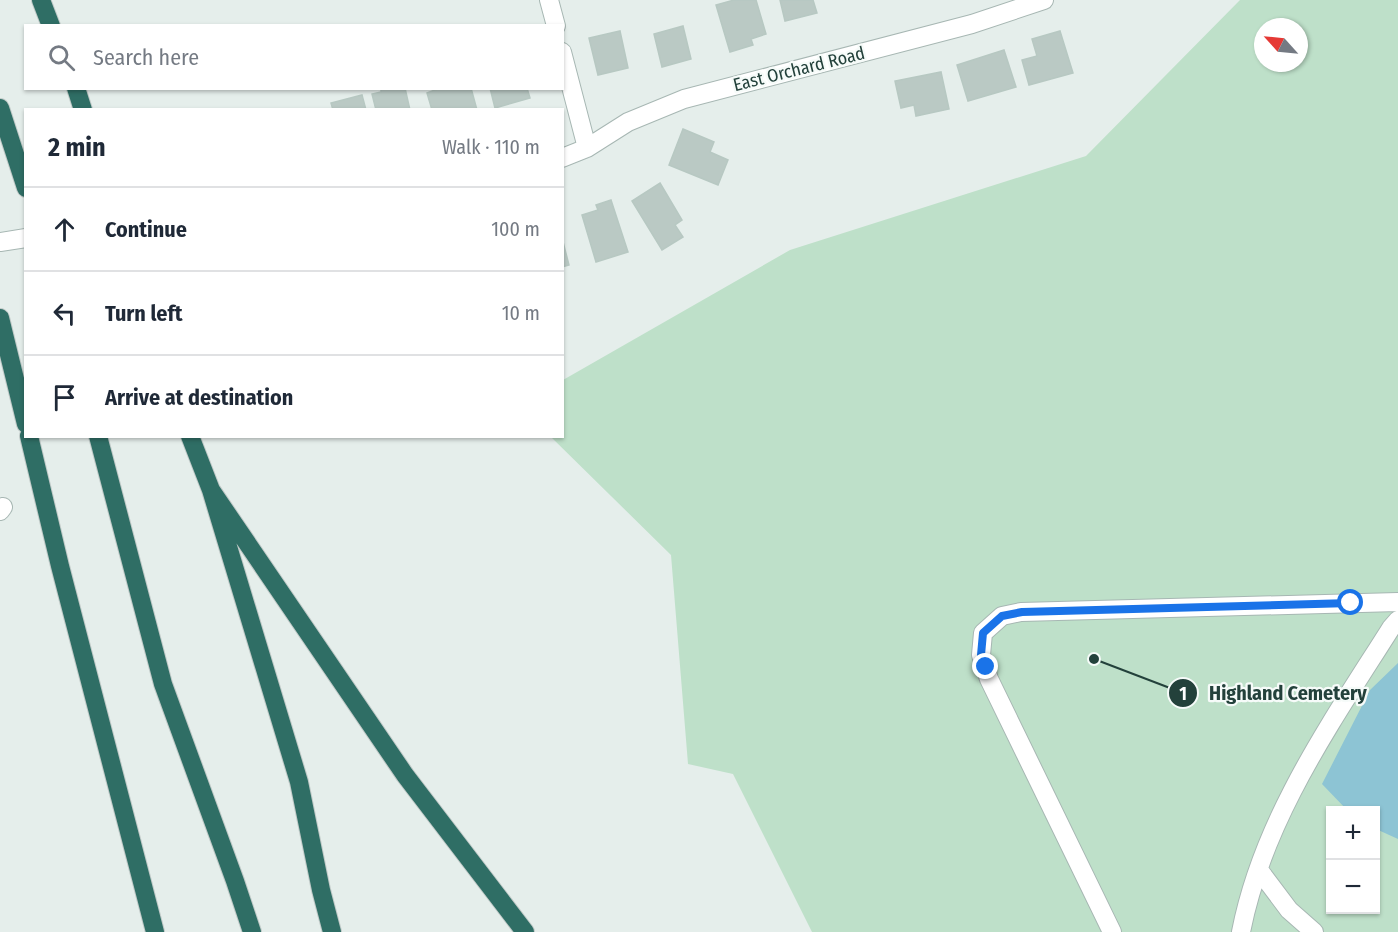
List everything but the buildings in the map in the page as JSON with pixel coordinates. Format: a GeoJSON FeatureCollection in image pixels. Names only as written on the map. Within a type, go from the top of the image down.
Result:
{"type":"FeatureCollection","features":[{"type":"Feature","properties":{"kind":"highway"},"geometry":{"type":"LineString","coordinates":[[41,0],[50,24]]}},
{"type":"Feature","properties":{"kind":"highway"},"geometry":{"type":"LineString","coordinates":[[0,108],[24,182]]}},
{"type":"Feature","properties":{"kind":"highway"},"geometry":{"type":"LineString","coordinates":[[1,320],[24,416]]}},
{"type":"Feature","properties":{"kind":"highway"},"geometry":{"type":"LineString","coordinates":[[28,438],[155,932]]}},
{"type":"Feature","properties":{"kind":"highway"},"geometry":{"type":"LineString","coordinates":[[99,438],[163,684],[252,932]]}},
{"type":"Feature","properties":{"kind":"highway"},"geometry":{"type":"LineString","coordinates":[[191,438],[211,490],[299,782],[332,932]]}},
{"type":"Feature","properties":{"kind":"highway"},"geometry":{"type":"LineString","coordinates":[[211,490],[405,775],[525,932]]}},
{"type":"Feature","properties":{"kind":"street"},"geometry":{"type":"LineString","coordinates":[[549,0],[555,24]]}},
{"type":"Feature","properties":{"kind":"street","name":"East Orchard Road"},"geometry":{"type":"LineString","coordinates":[[564,157],[587,148],[628,122],[684,99],[972,24],[1044,0]]}},
{"type":"Feature","properties":{"kind":"street"},"geometry":{"type":"LineString","coordinates":[[564,60],[587,148]]}},
{"type":"Feature","properties":{"kind":"street"},"geometry":{"type":"LineString","coordinates":[[0,242],[24,238]]}},
{"type":"Feature","properties":{"kind":"street"},"geometry":{"type":"LineString","coordinates":[[1112,932],[989,679],[981,655],[983,633],[1002,616],[1022,612],[1398,602]]}},
{"type":"Feature","properties":{"kind":"street"},"geometry":{"type":"LineString","coordinates":[[1241,932],[1259,870],[1283,810],[1309,759],[1398,620]]}},
{"type":"Feature","properties":{"kind":"street"},"geometry":{"type":"LineString","coordinates":[[1259,870],[1289,910],[1314,932]]}},
{"type":"Feature","properties":{"kind":"green space"},"geometry":{"type":"Polygon","coordinates":[[[1240,0],[1398,0],[1398,932],[812,932],[733,774],[688,764],[671,555],[552,438],[564,438],[564,379],[790,250],[1086,156],[1240,0]]]}},
{"type":"Feature","properties":{"kind":"water"},"geometry":{"type":"Polygon","coordinates":[[[1398,663],[1398,839],[1380,831],[1380,806],[1343,806],[1322,784],[1370,690],[1398,663]]]}},
{"type":"Feature","properties":{"kind":"place","name":"Highland Cemetery"},"geometry":{"type":"Point","coordinates":[1094,659]}},
{"type":"Feature","properties":{"kind":"route"},"geometry":{"type":"LineString","coordinates":[[986,667],[981,655],[983,633],[1002,616],[1022,612],[1351,603]]}}]}
